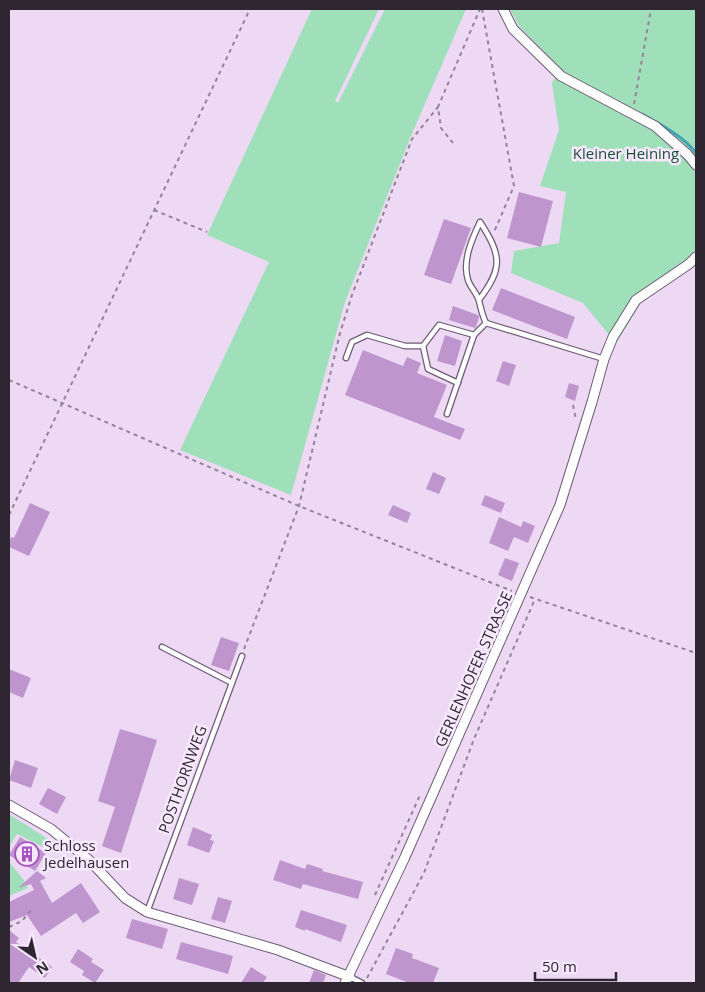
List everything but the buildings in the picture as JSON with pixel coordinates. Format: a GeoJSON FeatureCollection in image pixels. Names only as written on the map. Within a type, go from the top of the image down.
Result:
{"type":"FeatureCollection","features":[{"type":"Feature","properties":{"kind":"street"},"geometry":{"type":"LineString","coordinates":[[503,9],[513,29],[561,76],[656,126],[688,154],[696,165]]}},
{"type":"Feature","properties":{"kind":"street","name":"GERLENHOFER STRASSE"},"geometry":{"type":"LineString","coordinates":[[347,980],[560,505],[604,359],[614,337],[636,300],[689,264],[696,257]]}},
{"type":"Feature","properties":{"kind":"street"},"geometry":{"type":"LineString","coordinates":[[9,805],[51,829],[89,860],[124,898],[146,912],[278,950],[347,980]]}},
{"type":"Feature","properties":{"kind":"lane"},"geometry":{"type":"LineString","coordinates":[[479,300],[467,278],[466,261],[480,222],[491,239],[495,250],[497,270],[492,283],[479,300],[478,306],[486,323],[604,359]]}},
{"type":"Feature","properties":{"kind":"lane"},"geometry":{"type":"LineString","coordinates":[[447,414],[474,336],[486,323]]}},
{"type":"Feature","properties":{"kind":"lane"},"geometry":{"type":"LineString","coordinates":[[458,383],[428,369],[424,346],[439,325],[474,336]]}},
{"type":"Feature","properties":{"kind":"lane"},"geometry":{"type":"LineString","coordinates":[[346,358],[352,342],[367,335],[406,346],[424,346]]}},
{"type":"Feature","properties":{"kind":"lane"},"geometry":{"type":"LineString","coordinates":[[162,647],[232,683]]}},
{"type":"Feature","properties":{"kind":"lane","name":"POSTHORNWEG"},"geometry":{"type":"LineString","coordinates":[[146,912],[242,656]]}},
{"type":"Feature","properties":{"kind":"lane"},"geometry":{"type":"LineString","coordinates":[[347,980],[363,983]]}},
{"type":"Feature","properties":{"kind":"path"},"geometry":{"type":"LineString","coordinates":[[9,515],[250,9]]}},
{"type":"Feature","properties":{"kind":"path"},"geometry":{"type":"LineString","coordinates":[[242,656],[299,506],[340,333],[352,295],[412,139],[438,107],[481,9]]}},
{"type":"Feature","properties":{"kind":"path"},"geometry":{"type":"LineString","coordinates":[[481,9],[514,186],[491,239]]}},
{"type":"Feature","properties":{"kind":"path"},"geometry":{"type":"LineString","coordinates":[[632,114],[652,9]]}},
{"type":"Feature","properties":{"kind":"path"},"geometry":{"type":"LineString","coordinates":[[438,107],[441,128],[453,143]]}},
{"type":"Feature","properties":{"kind":"path"},"geometry":{"type":"LineString","coordinates":[[154,210],[207,232]]}},
{"type":"Feature","properties":{"kind":"path"},"geometry":{"type":"LineString","coordinates":[[9,380],[299,506],[521,594],[696,653]]}},
{"type":"Feature","properties":{"kind":"path"},"geometry":{"type":"LineString","coordinates":[[363,983],[424,873],[474,739],[535,599]]}},
{"type":"Feature","properties":{"kind":"path"},"geometry":{"type":"LineString","coordinates":[[9,928],[22,921],[33,908]]}},
{"type":"Feature","properties":{"kind":"green space"},"geometry":{"type":"Polygon","coordinates":[[[312,9],[379,9],[335,101],[338,103],[385,9],[466,9],[411,136],[345,302],[291,495],[180,450],[269,262],[207,235],[312,9]]]}},
{"type":"Feature","properties":{"kind":"green space","name":"Kleiner Heining"},"geometry":{"type":"Polygon","coordinates":[[[510,9],[696,9],[696,263],[641,303],[617,342],[583,303],[511,273],[514,251],[559,243],[566,192],[540,186],[559,130],[552,83],[560,68],[519,26],[510,9]]]}},
{"type":"Feature","properties":{"kind":"green space"},"geometry":{"type":"Polygon","coordinates":[[[9,814],[57,845],[53,852],[17,834],[9,847],[9,814]]]}},
{"type":"Feature","properties":{"kind":"green space"},"geometry":{"type":"Polygon","coordinates":[[[9,862],[28,888],[9,896],[9,862]]]}},
{"type":"Feature","properties":{"kind":"waterway"},"geometry":{"type":"LineString","coordinates":[[642,114],[678,136],[696,153]]}},
{"type":"Feature","properties":{"kind":"place","name":"Schloss Jedelhausen"},"geometry":{"type":"Point","coordinates":[27,854]}}]}
